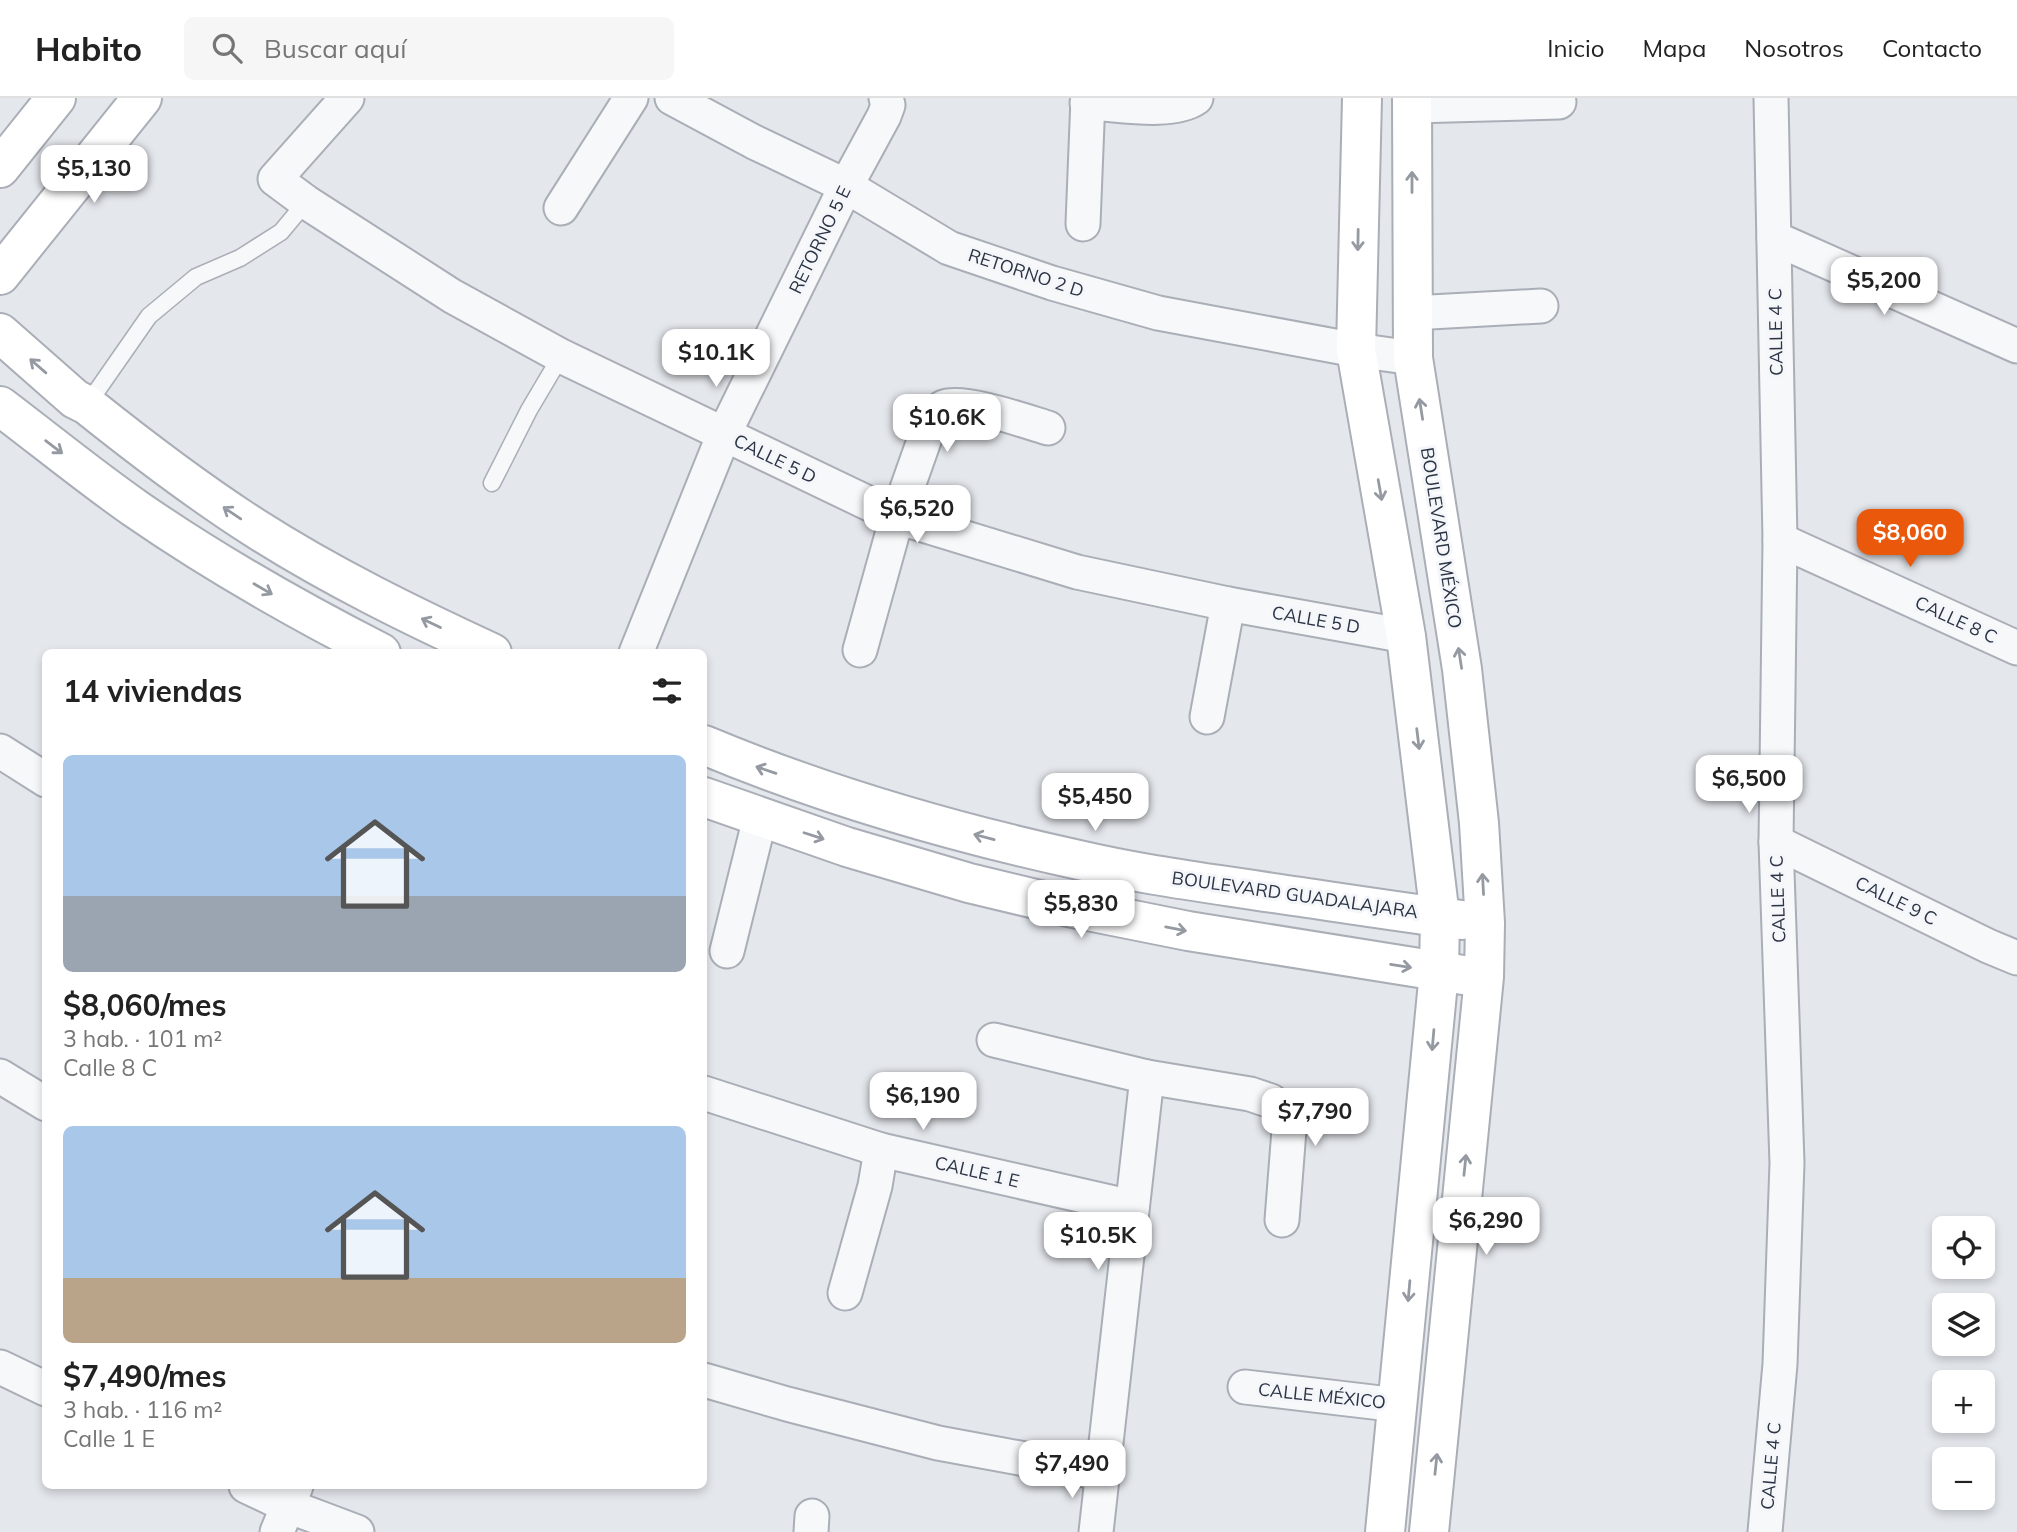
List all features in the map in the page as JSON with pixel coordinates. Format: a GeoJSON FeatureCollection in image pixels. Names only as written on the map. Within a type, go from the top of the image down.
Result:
{"type":"FeatureCollection","features":[{"type":"Feature","properties":{"kind":"street"},"geometry":{"type":"LineString","coordinates":[[0,168],[56,98]]}},
{"type":"Feature","properties":{"kind":"street"},"geometry":{"type":"LineString","coordinates":[[0,275],[142,98]]}},
{"type":"Feature","properties":{"kind":"street","name":"CALLE 5 D"},"geometry":{"type":"LineString","coordinates":[[347,98],[275,179],[452,296],[561,356],[897,517],[1077,572],[1228,604],[1406,636]]}},
{"type":"Feature","properties":{"kind":"street"},"geometry":{"type":"LineString","coordinates":[[561,208],[631,98]]}},
{"type":"Feature","properties":{"kind":"street","name":"RETORNO 2 D"},"geometry":{"type":"LineString","coordinates":[[672,98],[754,142],[846,186],[949,248],[1158,313],[1412,358]]}},
{"type":"Feature","properties":{"kind":"street","name":"RETORNO 5 E"},"geometry":{"type":"LineString","coordinates":[[638,649],[724,434],[846,186],[884,116],[888,105],[886,98]]}},
{"type":"Feature","properties":{"kind":"street"},"geometry":{"type":"LineString","coordinates":[[1083,224],[1087,100],[1173,108],[1196,98]]}},
{"type":"Feature","properties":{"kind":"street"},"geometry":{"type":"LineString","coordinates":[[1362,98],[1356,350],[1406,636],[1440,917],[1439,972],[1385,1532]]}},
{"type":"Feature","properties":{"kind":"street","name":"CALLE 4 C"},"geometry":{"type":"LineString","coordinates":[[1765,1532],[1780,1364],[1787,1163],[1776,842],[1780,540],[1771,98]]}},
{"type":"Feature","properties":{"kind":"street"},"geometry":{"type":"LineString","coordinates":[[1412,102],[1559,102]]}},
{"type":"Feature","properties":{"kind":"street","name":"BOULEVARD MÉXICO"},"geometry":{"type":"LineString","coordinates":[[1412,102],[1412,358],[1462,669],[1479,823],[1485,923],[1484,977],[1429,1532]]}},
{"type":"Feature","properties":{"kind":"street"},"geometry":{"type":"LineString","coordinates":[[1774,238],[2017,346]]}},
{"type":"Feature","properties":{"kind":"street"},"geometry":{"type":"LineString","coordinates":[[1412,313],[1541,306]]}},
{"type":"Feature","properties":{"kind":"street"},"geometry":{"type":"LineString","coordinates":[[0,333],[75,399],[87,405],[164,466],[257,529],[356,586],[484,649]]}},
{"type":"Feature","properties":{"kind":"street"},"geometry":{"type":"LineString","coordinates":[[860,650],[897,517],[932,418],[942,407],[953,404],[1048,428]]}},
{"type":"Feature","properties":{"kind":"street"},"geometry":{"type":"LineString","coordinates":[[0,406],[147,516],[237,574],[373,649]]}},
{"type":"Feature","properties":{"kind":"street","name":"CALLE 8 C"},"geometry":{"type":"LineString","coordinates":[[1780,540],[2017,648]]}},
{"type":"Feature","properties":{"kind":"street"},"geometry":{"type":"LineString","coordinates":[[1207,716],[1228,604]]}},
{"type":"Feature","properties":{"kind":"street","name":"BOULEVARD GUADALAJARA"},"geometry":{"type":"LineString","coordinates":[[707,746],[754,766],[864,804],[1080,861],[1181,879],[1485,923]]}},
{"type":"Feature","properties":{"kind":"street"},"geometry":{"type":"LineString","coordinates":[[0,751],[42,777]]}},
{"type":"Feature","properties":{"kind":"street"},"geometry":{"type":"LineString","coordinates":[[707,798],[760,818],[969,883],[1060,905],[1188,931],[1484,977]]}},
{"type":"Feature","properties":{"kind":"street"},"geometry":{"type":"LineString","coordinates":[[727,951],[760,818]]}},
{"type":"Feature","properties":{"kind":"street","name":"CALLE 9 C"},"geometry":{"type":"LineString","coordinates":[[1776,842],[2017,958]]}},
{"type":"Feature","properties":{"kind":"street"},"geometry":{"type":"LineString","coordinates":[[994,1040],[1147,1077],[1250,1094],[1271,1101],[1284,1114],[1289,1130],[1282,1220]]}},
{"type":"Feature","properties":{"kind":"street"},"geometry":{"type":"LineString","coordinates":[[0,1076],[42,1102]]}},
{"type":"Feature","properties":{"kind":"street"},"geometry":{"type":"LineString","coordinates":[[1096,1532],[1147,1077]]}},
{"type":"Feature","properties":{"kind":"street","name":"CALLE 1 E"},"geometry":{"type":"LineString","coordinates":[[707,1094],[881,1150],[1132,1207]]}},
{"type":"Feature","properties":{"kind":"street"},"geometry":{"type":"LineString","coordinates":[[845,1293],[875,1186],[881,1150]]}},
{"type":"Feature","properties":{"kind":"street"},"geometry":{"type":"LineString","coordinates":[[0,1367],[42,1386]]}},
{"type":"Feature","properties":{"kind":"street"},"geometry":{"type":"LineString","coordinates":[[707,1381],[938,1443],[1101,1473]]}},
{"type":"Feature","properties":{"kind":"street","name":"CALLE MÉXICO"},"geometry":{"type":"LineString","coordinates":[[1245,1387],[1398,1405]]}},
{"type":"Feature","properties":{"kind":"street"},"geometry":{"type":"LineString","coordinates":[[252,1489],[287,1508],[356,1532]]}},
{"type":"Feature","properties":{"kind":"lane"},"geometry":{"type":"LineString","coordinates":[[87,405],[149,316],[196,276],[240,258],[281,232],[306,202]]}},
{"type":"Feature","properties":{"kind":"lane"},"geometry":{"type":"LineString","coordinates":[[492,483],[529,410],[561,356]]}}]}
